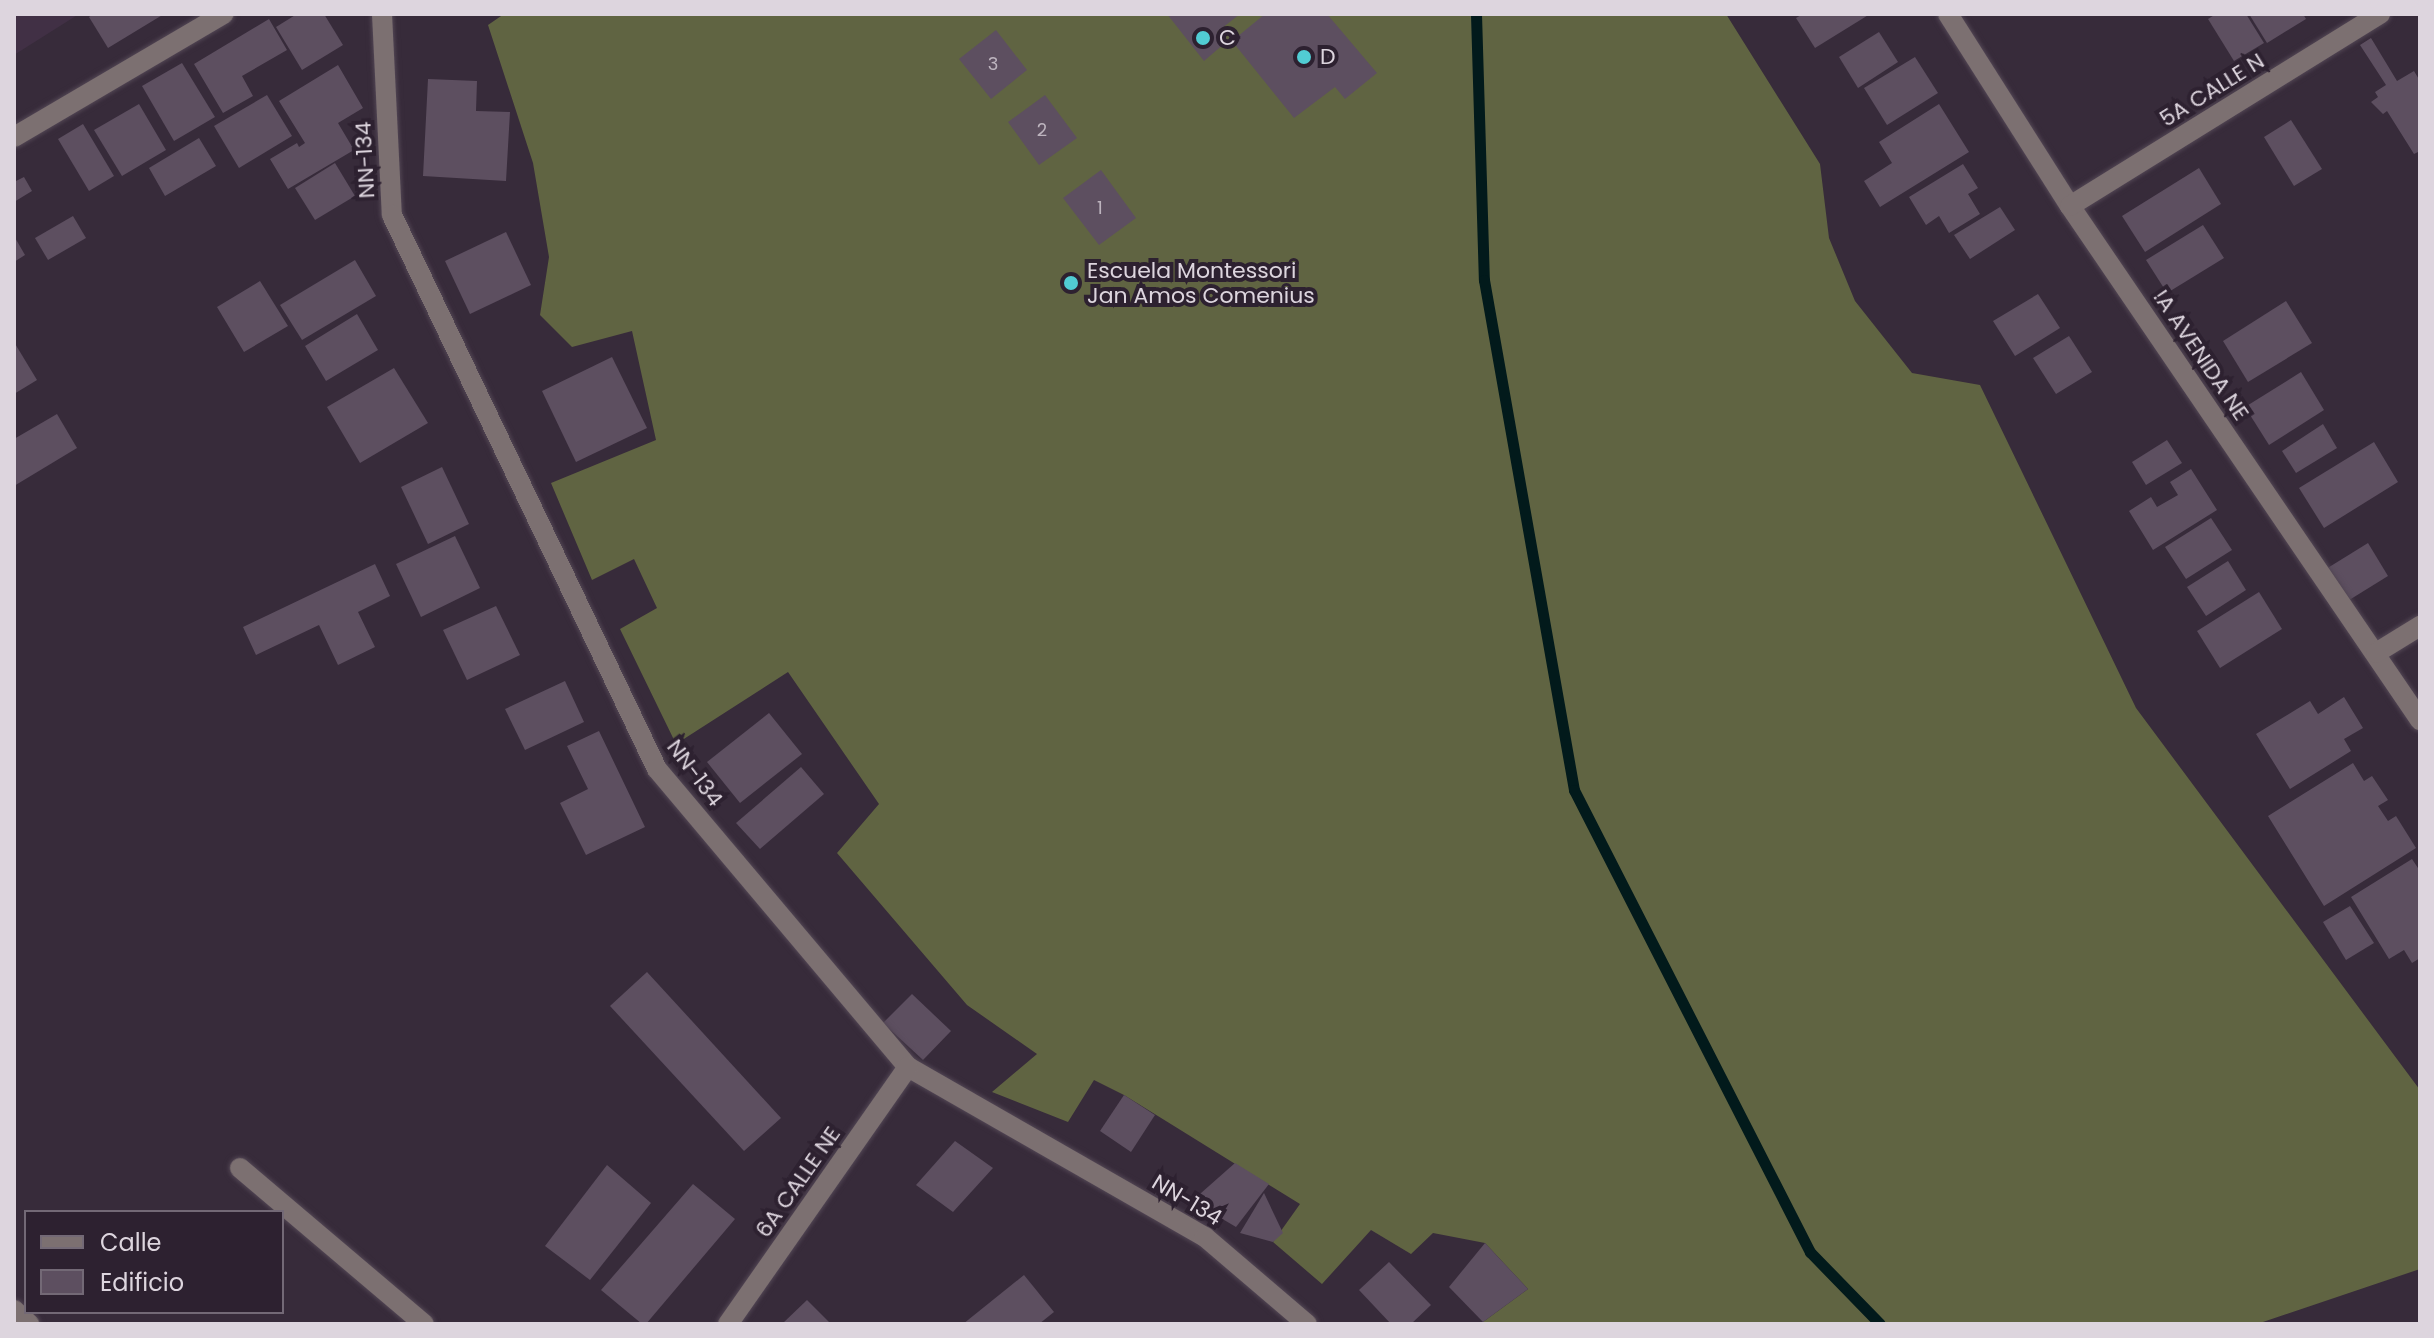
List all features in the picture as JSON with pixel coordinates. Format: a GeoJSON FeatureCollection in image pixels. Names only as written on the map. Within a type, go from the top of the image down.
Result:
{"type":"FeatureCollection","features":[{"type":"Feature","properties":{"kind":"street"},"geometry":{"type":"LineString","coordinates":[[14,137],[224,14]]}},
{"type":"Feature","properties":{"kind":"street","name":"NN-134"},"geometry":{"type":"LineString","coordinates":[[382,14],[392,215],[657,769],[908,1067],[1205,1237],[1307,1324]]}},
{"type":"Feature","properties":{"kind":"street","name":"!A AVENIDA NE"},"geometry":{"type":"LineString","coordinates":[[1948,14],[2070,206],[2420,720]]}},
{"type":"Feature","properties":{"kind":"street","name":"5A CALLE N"},"geometry":{"type":"LineString","coordinates":[[2070,206],[2380,14]]}},
{"type":"Feature","properties":{"kind":"street"},"geometry":{"type":"LineString","coordinates":[[2376,653],[2420,626]]}},
{"type":"Feature","properties":{"kind":"street","name":"6A CALLE NE"},"geometry":{"type":"LineString","coordinates":[[728,1324],[908,1067]]}},
{"type":"Feature","properties":{"kind":"street"},"geometry":{"type":"LineString","coordinates":[[240,1168],[424,1324]]}},
{"type":"Feature","properties":{"kind":"street"},"geometry":{"type":"LineString","coordinates":[[14,1310],[29,1324]]}},
{"type":"Feature","properties":{"kind":"shaded area"},"geometry":{"type":"Polygon","coordinates":[[[14,14],[79,14],[14,55],[14,14]]]}},
{"type":"Feature","properties":{"kind":"green space"},"geometry":{"type":"Polygon","coordinates":[[[504,14],[1726,14],[1820,164],[1829,238],[1855,301],[1912,373],[1980,385],[2136,708],[2420,1090],[2420,1269],[2257,1324],[1485,1324],[1483,1322],[1528,1289],[1485,1243],[1433,1233],[1411,1254],[1371,1230],[1322,1284],[1273,1242],[1300,1204],[1124,1095],[1094,1080],[1068,1122],[992,1092],[1037,1054],[967,1005],[837,853],[879,804],[788,672],[676,744],[620,629],[657,608],[634,559],[592,580],[551,483],[656,440],[632,331],[572,347],[540,315],[549,257],[533,163],[488,25],[504,14]]]}},
{"type":"Feature","properties":{"kind":"building"},"geometry":{"type":"Polygon","coordinates":[[[93,14],[164,14],[108,48],[89,17],[93,14]]]}},
{"type":"Feature","properties":{"kind":"building"},"geometry":{"type":"Polygon","coordinates":[[[297,14],[324,14],[343,45],[302,70],[276,27],[297,14]]]}},
{"type":"Feature","properties":{"kind":"building","name":"C"},"geometry":{"type":"Polygon","coordinates":[[[1167,14],[1240,14],[1217,32],[1225,43],[1204,61],[1167,14]]]}},
{"type":"Feature","properties":{"kind":"building","name":"D"},"geometry":{"type":"Polygon","coordinates":[[[1265,14],[1327,14],[1377,73],[1345,99],[1335,87],[1294,118],[1232,41],[1265,14]]]}},
{"type":"Feature","properties":{"kind":"building"},"geometry":{"type":"Polygon","coordinates":[[[1803,14],[1870,14],[1815,48],[1796,18],[1803,14]]]}},
{"type":"Feature","properties":{"kind":"building"},"geometry":{"type":"Polygon","coordinates":[[[2216,14],[2246,14],[2264,43],[2234,61],[2208,19],[2216,14]]]}},
{"type":"Feature","properties":{"kind":"building"},"geometry":{"type":"Polygon","coordinates":[[[2249,14],[2303,14],[2306,19],[2267,43],[2249,14]]]}},
{"type":"Feature","properties":{"kind":"building"},"geometry":{"type":"Polygon","coordinates":[[[269,19],[287,50],[242,76],[253,96],[223,113],[194,64],[269,19]]]}},
{"type":"Feature","properties":{"kind":"building"},"geometry":{"type":"Polygon","coordinates":[[[996,30],[1027,70],[991,99],[959,59],[996,30]]]}},
{"type":"Feature","properties":{"kind":"building"},"geometry":{"type":"Polygon","coordinates":[[[1879,32],[1898,62],[1858,88],[1839,57],[1879,32]]]}},
{"type":"Feature","properties":{"kind":"building"},"geometry":{"type":"Polygon","coordinates":[[[2371,38],[2397,81],[2414,71],[2420,81],[2420,151],[2414,154],[2387,111],[2383,114],[2371,102],[2378,97],[2375,92],[2386,85],[2360,45],[2371,38]]]}},
{"type":"Feature","properties":{"kind":"building"},"geometry":{"type":"Polygon","coordinates":[[[1915,57],[1938,93],[1887,125],[1864,88],[1915,57]]]}},
{"type":"Feature","properties":{"kind":"building"},"geometry":{"type":"Polygon","coordinates":[[[182,63],[215,117],[174,141],[142,86],[182,63]]]}},
{"type":"Feature","properties":{"kind":"building"},"geometry":{"type":"Polygon","coordinates":[[[338,65],[363,108],[338,123],[354,150],[288,189],[270,159],[297,143],[299,147],[305,143],[279,101],[338,65]]]}},
{"type":"Feature","properties":{"kind":"building"},"geometry":{"type":"Polygon","coordinates":[[[428,79],[477,81],[476,111],[510,112],[506,181],[423,176],[428,79]]]}},
{"type":"Feature","properties":{"kind":"building"},"geometry":{"type":"Polygon","coordinates":[[[267,95],[292,136],[239,168],[214,126],[267,95]]]}},
{"type":"Feature","properties":{"kind":"building"},"geometry":{"type":"Polygon","coordinates":[[[1045,95],[1077,138],[1039,165],[1008,122],[1045,95]]]}},
{"type":"Feature","properties":{"kind":"building"},"geometry":{"type":"Polygon","coordinates":[[[139,104],[166,150],[122,176],[94,130],[139,104]]]}},
{"type":"Feature","properties":{"kind":"building"},"geometry":{"type":"Polygon","coordinates":[[[1939,104],[1969,152],[1880,207],[1864,181],[1892,163],[1879,142],[1939,104]]]}},
{"type":"Feature","properties":{"kind":"building"},"geometry":{"type":"Polygon","coordinates":[[[2291,120],[2322,169],[2294,186],[2264,137],[2291,120]]]}},
{"type":"Feature","properties":{"kind":"building"},"geometry":{"type":"Polygon","coordinates":[[[83,124],[114,176],[89,191],[58,139],[83,124]]]}},
{"type":"Feature","properties":{"kind":"building"},"geometry":{"type":"Polygon","coordinates":[[[199,138],[216,166],[165,196],[149,168],[199,138]]]}},
{"type":"Feature","properties":{"kind":"building"},"geometry":{"type":"Polygon","coordinates":[[[335,163],[355,196],[315,220],[295,188],[335,163]]]}},
{"type":"Feature","properties":{"kind":"building"},"geometry":{"type":"Polygon","coordinates":[[[1963,164],[1978,188],[1968,194],[1980,214],[1949,233],[1939,216],[1926,225],[1909,197],[1963,164]]]}},
{"type":"Feature","properties":{"kind":"building"},"geometry":{"type":"Polygon","coordinates":[[[2199,168],[2221,204],[2145,252],[2122,216],[2199,168]]]}},
{"type":"Feature","properties":{"kind":"building"},"geometry":{"type":"Polygon","coordinates":[[[1101,170],[1136,218],[1099,245],[1063,198],[1101,170]]]}},
{"type":"Feature","properties":{"kind":"building"},"geometry":{"type":"Polygon","coordinates":[[[24,177],[32,191],[14,202],[14,182],[24,177]]]}},
{"type":"Feature","properties":{"kind":"building"},"geometry":{"type":"Polygon","coordinates":[[[2000,207],[2015,230],[1970,259],[1954,235],[2000,207]]]}},
{"type":"Feature","properties":{"kind":"building"},"geometry":{"type":"Polygon","coordinates":[[[73,216],[86,238],[48,260],[35,238],[73,216]]]}},
{"type":"Feature","properties":{"kind":"building"},"geometry":{"type":"Polygon","coordinates":[[[2203,225],[2224,258],[2167,293],[2146,260],[2203,225]]]}},
{"type":"Feature","properties":{"kind":"building"},"geometry":{"type":"Polygon","coordinates":[[[506,232],[531,285],[470,314],[445,261],[506,232]]]}},
{"type":"Feature","properties":{"kind":"building"},"geometry":{"type":"Polygon","coordinates":[[[14,236],[25,255],[14,262],[14,236]]]}},
{"type":"Feature","properties":{"kind":"building"},"geometry":{"type":"Polygon","coordinates":[[[355,260],[376,296],[302,340],[280,305],[355,260]]]}},
{"type":"Feature","properties":{"kind":"building"},"geometry":{"type":"Polygon","coordinates":[[[260,281],[288,326],[244,352],[217,307],[260,281]]]}},
{"type":"Feature","properties":{"kind":"building"},"geometry":{"type":"Polygon","coordinates":[[[2038,294],[2060,328],[2015,356],[1993,321],[2038,294]]]}},
{"type":"Feature","properties":{"kind":"building"},"geometry":{"type":"Polygon","coordinates":[[[2286,301],[2312,343],[2248,382],[2223,341],[2286,301]]]}},
{"type":"Feature","properties":{"kind":"building"},"geometry":{"type":"Polygon","coordinates":[[[357,314],[378,350],[326,381],[305,346],[357,314]]]}},
{"type":"Feature","properties":{"kind":"building"},"geometry":{"type":"Polygon","coordinates":[[[2069,336],[2092,372],[2056,394],[2033,358],[2069,336]]]}},
{"type":"Feature","properties":{"kind":"building"},"geometry":{"type":"Polygon","coordinates":[[[14,342],[37,380],[14,394],[14,342]]]}},
{"type":"Feature","properties":{"kind":"building"},"geometry":{"type":"Polygon","coordinates":[[[612,357],[647,428],[576,462],[542,391],[612,357]]]}},
{"type":"Feature","properties":{"kind":"building"},"geometry":{"type":"Polygon","coordinates":[[[394,368],[428,423],[360,463],[327,407],[394,368]]]}},
{"type":"Feature","properties":{"kind":"building"},"geometry":{"type":"Polygon","coordinates":[[[2301,372],[2324,410],[2269,445],[2245,407],[2301,372]]]}},
{"type":"Feature","properties":{"kind":"building"},"geometry":{"type":"Polygon","coordinates":[[[57,414],[77,448],[14,486],[14,439],[57,414]]]}},
{"type":"Feature","properties":{"kind":"building"},"geometry":{"type":"Polygon","coordinates":[[[2323,424],[2337,448],[2296,473],[2282,451],[2323,424]]]}},
{"type":"Feature","properties":{"kind":"building"},"geometry":{"type":"Polygon","coordinates":[[[2167,440],[2182,463],[2146,485],[2132,462],[2167,440]]]}},
{"type":"Feature","properties":{"kind":"building"},"geometry":{"type":"Polygon","coordinates":[[[2374,442],[2398,482],[2324,528],[2299,488],[2374,442]]]}},
{"type":"Feature","properties":{"kind":"building"},"geometry":{"type":"Polygon","coordinates":[[[442,467],[469,524],[428,544],[401,487],[442,467]]]}},
{"type":"Feature","properties":{"kind":"building"},"geometry":{"type":"Polygon","coordinates":[[[2191,469],[2217,510],[2153,550],[2129,511],[2151,497],[2157,507],[2178,495],[2170,482],[2191,469]]]}},
{"type":"Feature","properties":{"kind":"building"},"geometry":{"type":"Polygon","coordinates":[[[2211,518],[2232,550],[2186,579],[2165,547],[2211,518]]]}},
{"type":"Feature","properties":{"kind":"building"},"geometry":{"type":"Polygon","coordinates":[[[455,536],[480,588],[421,617],[396,564],[455,536]]]}},
{"type":"Feature","properties":{"kind":"building"},"geometry":{"type":"Polygon","coordinates":[[[2368,543],[2388,576],[2346,602],[2326,569],[2368,543]]]}},
{"type":"Feature","properties":{"kind":"building"},"geometry":{"type":"Polygon","coordinates":[[[2228,561],[2246,590],[2206,616],[2187,587],[2228,561]]]}},
{"type":"Feature","properties":{"kind":"building"},"geometry":{"type":"Polygon","coordinates":[[[375,564],[390,596],[358,612],[375,647],[338,665],[319,625],[256,655],[243,627],[375,564]]]}},
{"type":"Feature","properties":{"kind":"building"},"geometry":{"type":"Polygon","coordinates":[[[2259,592],[2282,629],[2220,668],[2197,631],[2259,592]]]}},
{"type":"Feature","properties":{"kind":"building"},"geometry":{"type":"Polygon","coordinates":[[[496,606],[520,655],[467,680],[443,630],[496,606]]]}},
{"type":"Feature","properties":{"kind":"building"},"geometry":{"type":"Polygon","coordinates":[[[565,681],[584,722],[525,750],[505,709],[565,681]]]}},
{"type":"Feature","properties":{"kind":"building"},"geometry":{"type":"Polygon","coordinates":[[[2344,697],[2363,728],[2344,739],[2351,751],[2290,789],[2256,734],[2310,701],[2318,714],[2344,697]]]}},
{"type":"Feature","properties":{"kind":"building"},"geometry":{"type":"Polygon","coordinates":[[[769,713],[802,754],[740,803],[707,762],[769,713]]]}},
{"type":"Feature","properties":{"kind":"building"},"geometry":{"type":"Polygon","coordinates":[[[599,731],[645,827],[586,855],[560,803],[588,789],[567,746],[599,731]]]}},
{"type":"Feature","properties":{"kind":"building"},"geometry":{"type":"Polygon","coordinates":[[[2353,763],[2364,781],[2372,776],[2388,800],[2378,806],[2388,821],[2396,816],[2416,848],[2324,906],[2268,816],[2353,763]]]}},
{"type":"Feature","properties":{"kind":"building"},"geometry":{"type":"Polygon","coordinates":[[[801,767],[824,794],[760,849],[736,823],[801,767]]]}},
{"type":"Feature","properties":{"kind":"building"},"geometry":{"type":"Polygon","coordinates":[[[2412,859],[2420,871],[2420,958],[2412,963],[2404,950],[2389,959],[2351,897],[2412,859]]]}},
{"type":"Feature","properties":{"kind":"building"},"geometry":{"type":"Polygon","coordinates":[[[2350,906],[2374,943],[2346,960],[2323,922],[2350,906]]]}},
{"type":"Feature","properties":{"kind":"building"},"geometry":{"type":"Polygon","coordinates":[[[647,972],[781,1118],[744,1151],[610,1006],[647,972]]]}},
{"type":"Feature","properties":{"kind":"building"},"geometry":{"type":"Polygon","coordinates":[[[912,994],[951,1031],[923,1060],[883,1023],[912,994]]]}},
{"type":"Feature","properties":{"kind":"building"},"geometry":{"type":"Polygon","coordinates":[[[1124,1095],[1155,1115],[1131,1152],[1100,1131],[1124,1095]]]}},
{"type":"Feature","properties":{"kind":"building"},"geometry":{"type":"Polygon","coordinates":[[[955,1141],[993,1168],[953,1212],[916,1185],[955,1141]]]}},
{"type":"Feature","properties":{"kind":"building"},"geometry":{"type":"Polygon","coordinates":[[[1235,1163],[1269,1184],[1236,1227],[1192,1201],[1235,1163]]]}},
{"type":"Feature","properties":{"kind":"building"},"geometry":{"type":"Polygon","coordinates":[[[607,1165],[651,1203],[590,1280],[545,1246],[607,1165]]]}},
{"type":"Feature","properties":{"kind":"building"},"geometry":{"type":"Polygon","coordinates":[[[693,1184],[735,1219],[646,1324],[642,1324],[601,1290],[693,1184]]]}},
{"type":"Feature","properties":{"kind":"building"},"geometry":{"type":"Polygon","coordinates":[[[1264,1193],[1283,1233],[1273,1242],[1240,1233],[1264,1193]]]}},
{"type":"Feature","properties":{"kind":"building"},"geometry":{"type":"Polygon","coordinates":[[[1485,1243],[1528,1289],[1483,1322],[1449,1287],[1485,1243]]]}},
{"type":"Feature","properties":{"kind":"building"},"geometry":{"type":"Polygon","coordinates":[[[1389,1262],[1431,1305],[1411,1324],[1391,1324],[1359,1290],[1389,1262]]]}},
{"type":"Feature","properties":{"kind":"building"},"geometry":{"type":"Polygon","coordinates":[[[1024,1275],[1054,1312],[1039,1324],[963,1324],[1024,1275]]]}},
{"type":"Feature","properties":{"kind":"building"},"geometry":{"type":"Polygon","coordinates":[[[807,1300],[831,1324],[782,1324],[807,1300]]]}},
{"type":"Feature","properties":{"kind":"waterway"},"geometry":{"type":"LineString","coordinates":[[1476,14],[1484,280],[1574,790],[1810,1252],[1880,1324]]}},
{"type":"Feature","properties":{"kind":"place","name":"C"},"geometry":{"type":"Point","coordinates":[1203,38]}},
{"type":"Feature","properties":{"kind":"place","name":"D"},"geometry":{"type":"Point","coordinates":[1304,57]}},
{"type":"Feature","properties":{"kind":"place","name":"Escuela Montessori Jan Amos Comenius"},"geometry":{"type":"Point","coordinates":[1071,283]}}]}
